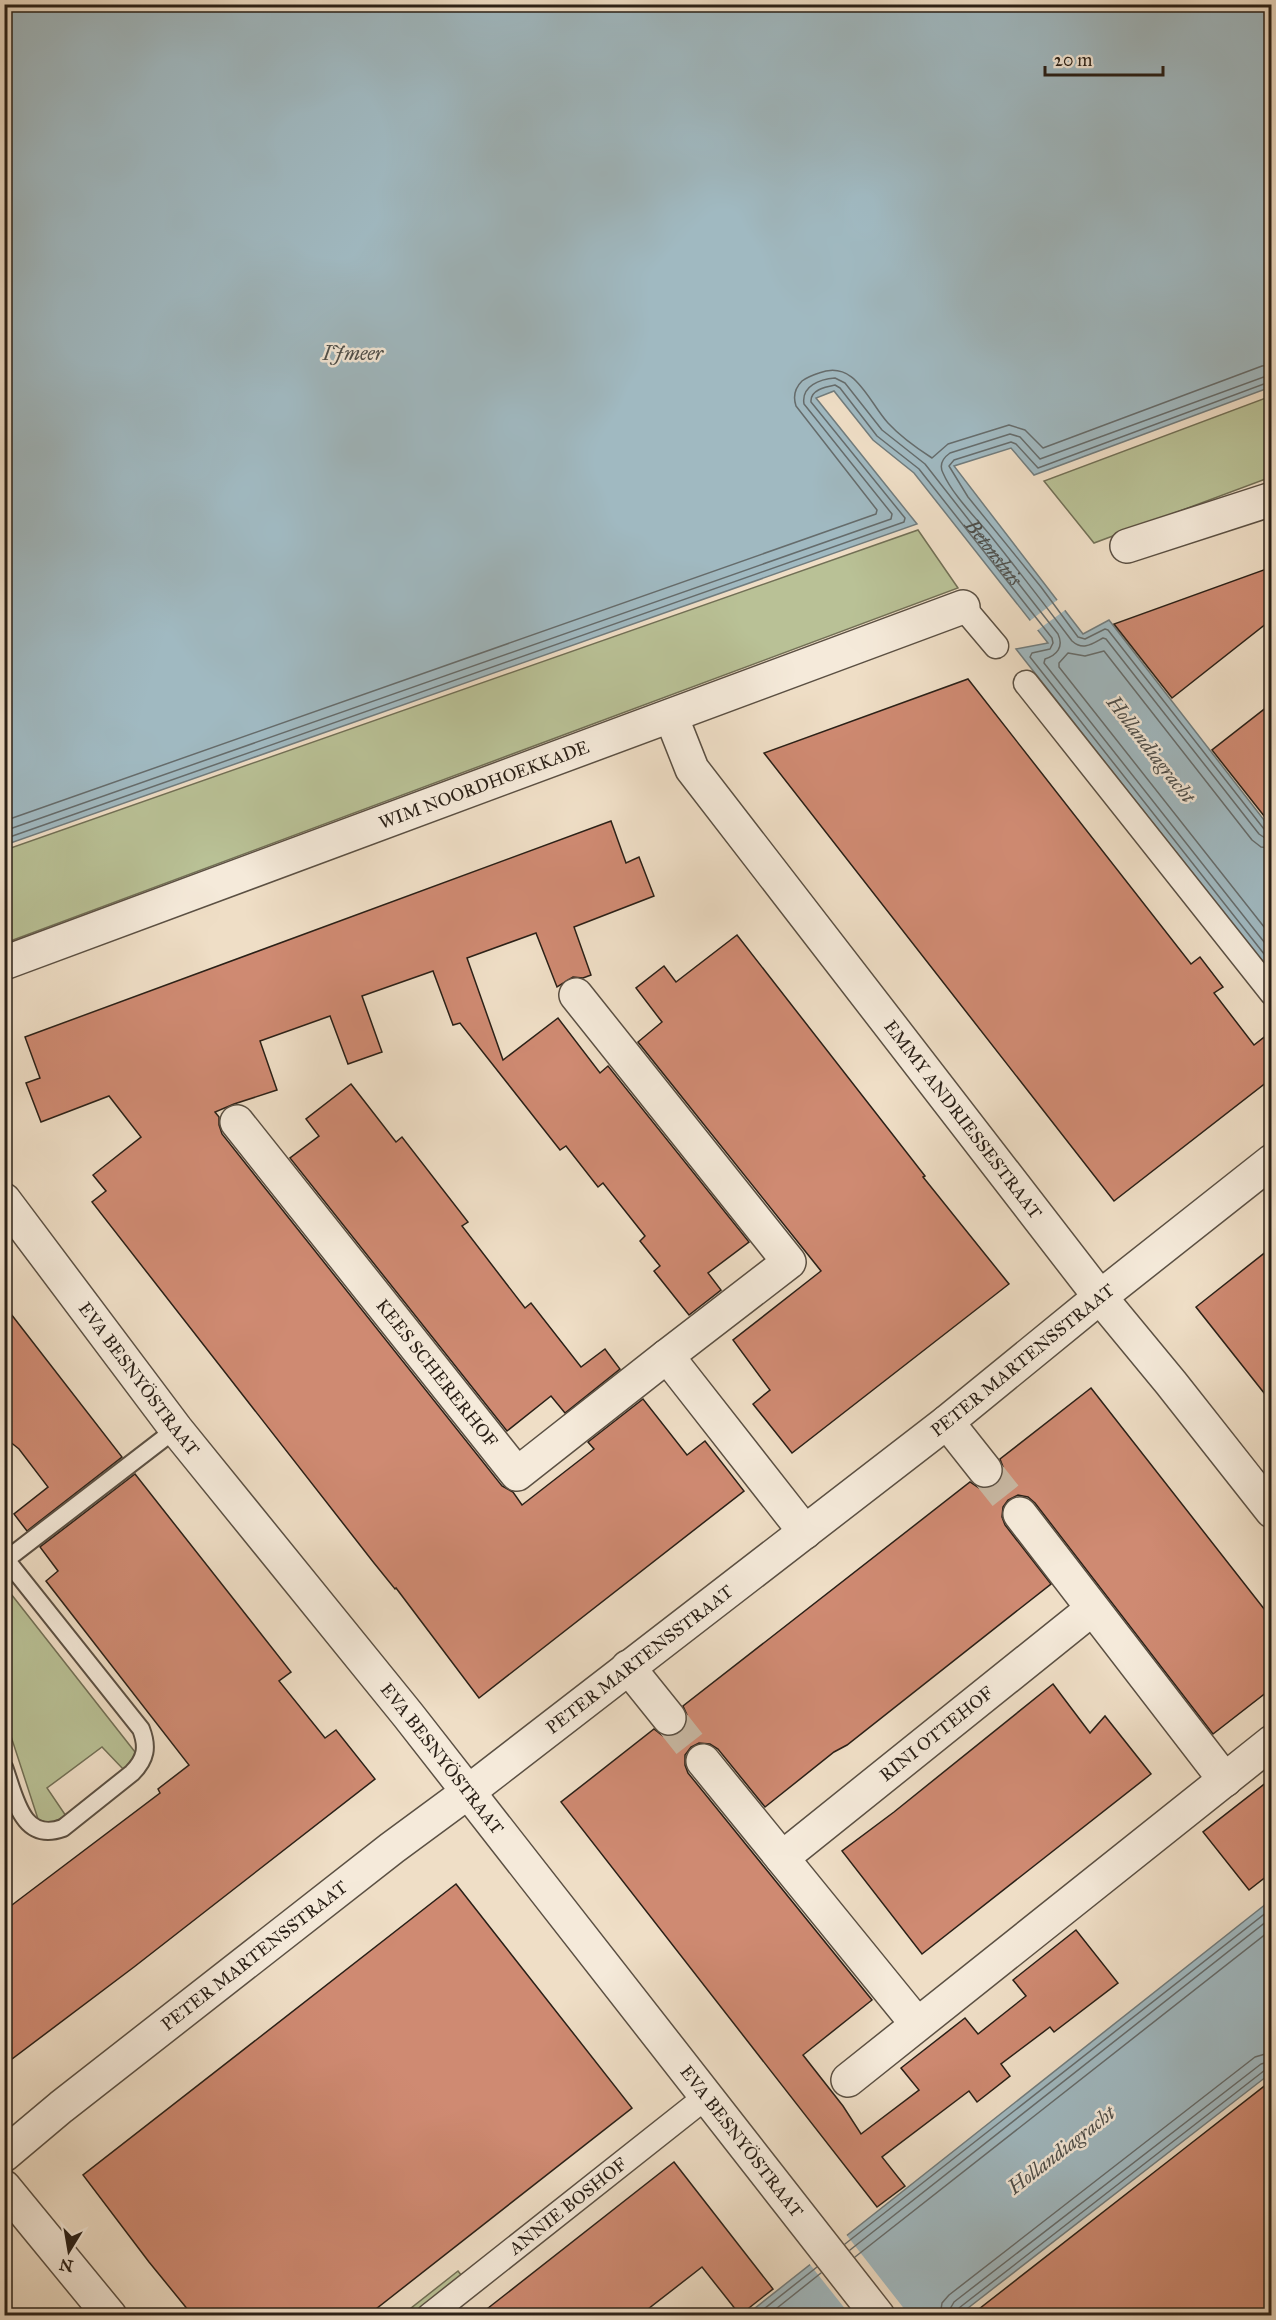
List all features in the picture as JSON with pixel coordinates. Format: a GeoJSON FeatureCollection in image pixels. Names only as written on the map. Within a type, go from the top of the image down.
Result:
{"type":"FeatureCollection","features":[{"type":"Feature","properties":{"kind":"street"},"geometry":{"type":"LineString","coordinates":[[1127,546],[1272,499]]}},
{"type":"Feature","properties":{"kind":"street"},"geometry":{"type":"LineString","coordinates":[[963,607],[996,646]]}},
{"type":"Feature","properties":{"kind":"street","name":"WIM NOORDHOEKKADE"},"geometry":{"type":"LineString","coordinates":[[4,963],[963,607]]}},
{"type":"Feature","properties":{"kind":"street"},"geometry":{"type":"LineString","coordinates":[[1026,683],[1272,993]]}},
{"type":"Feature","properties":{"kind":"street","name":"EMMY ANDRIESSESTRAAT"},"geometry":{"type":"LineString","coordinates":[[671,716],[692,769],[1100,1297],[1272,1511]]}},
{"type":"Feature","properties":{"kind":"street","name":"KEES SCHERERHOF"},"geometry":{"type":"LineString","coordinates":[[237,1122],[517,1474],[789,1262],[576,995]]}},
{"type":"Feature","properties":{"kind":"street","name":"PETER MARTENSSTRAAT"},"geometry":{"type":"LineString","coordinates":[[4,2155],[61,2107],[392,1848],[468,1792],[947,1422],[1272,1161]]}},
{"type":"Feature","properties":{"kind":"street","name":"EVA BESNYÖSTRAAT"},"geometry":{"type":"LineString","coordinates":[[4,1200],[176,1429],[468,1792],[878,2316]]}},
{"type":"Feature","properties":{"kind":"street"},"geometry":{"type":"LineString","coordinates":[[667,1356],[805,1532]]}},
{"type":"Feature","properties":{"kind":"street"},"geometry":{"type":"LineString","coordinates":[[947,1422],[985,1470]]}},
{"type":"Feature","properties":{"kind":"street"},"geometry":{"type":"LineString","coordinates":[[1020,1514],[1225,1779]]}},
{"type":"Feature","properties":{"kind":"street","name":"RINI OTTEHOF"},"geometry":{"type":"LineString","coordinates":[[782,1858],[1092,1609]]}},
{"type":"Feature","properties":{"kind":"street"},"geometry":{"type":"LineString","coordinates":[[628,1667],[669,1718]]}},
{"type":"Feature","properties":{"kind":"street"},"geometry":{"type":"LineString","coordinates":[[848,2080],[1272,1743]]}},
{"type":"Feature","properties":{"kind":"street"},"geometry":{"type":"LineString","coordinates":[[703,1761],[917,2024]]}},
{"type":"Feature","properties":{"kind":"street","name":"ANNIE BOSHOF"},"geometry":{"type":"LineString","coordinates":[[429,2316],[707,2096]]}},
{"type":"Feature","properties":{"kind":"street"},"geometry":{"type":"LineString","coordinates":[[4,2187],[110,2316]]}},
{"type":"Feature","properties":{"kind":"lane"},"geometry":{"type":"LineString","coordinates":[[4,1767],[22,1816],[28,1824],[45,1832],[63,1828],[140,1766],[146,1748],[141,1729],[6,1558],[176,1429]]}},
{"type":"Feature","properties":{"kind":"green space"},"geometry":{"type":"Polygon","coordinates":[[[1271,396],[1271,477],[1094,543],[1044,481],[1271,396]]]}},
{"type":"Feature","properties":{"kind":"green space"},"geometry":{"type":"Polygon","coordinates":[[[918,530],[958,588],[5,943],[5,850],[918,530]]]}},
{"type":"Feature","properties":{"kind":"green space"},"geometry":{"type":"Polygon","coordinates":[[[4,1585],[135,1752],[132,1763],[124,1770],[102,1747],[47,1788],[66,1816],[49,1824],[38,1819],[5,1718],[4,1585]]]}},
{"type":"Feature","properties":{"kind":"green space"},"geometry":{"type":"Polygon","coordinates":[[[458,2271],[474,2292],[443,2315],[401,2316],[458,2271]]]}},
{"type":"Feature","properties":{"kind":"water","name":"IJmeer"},"geometry":{"type":"Polygon","coordinates":[[[4,5],[1271,5],[1271,387],[1034,475],[1011,448],[954,466],[1083,634],[1109,620],[1271,829],[1271,973],[1016,649],[1048,643],[914,473],[873,440],[834,391],[816,398],[917,524],[5,845],[4,5]]]}},
{"type":"Feature","properties":{"kind":"water","name":"Hollandiagracht"},"geometry":{"type":"Polygon","coordinates":[[[1271,1900],[1271,2073],[959,2315],[745,2316],[1271,1900]]]}},
{"type":"Feature","properties":{"kind":"pier"},"geometry":{"type":"Polygon","coordinates":[[[1060,598],[1068,608],[1035,632],[1027,623],[1060,598]]]}},
{"type":"Feature","properties":{"kind":"pier"},"geometry":{"type":"Polygon","coordinates":[[[845,2233],[909,2315],[850,2315],[808,2262],[845,2233]]]}},
{"type":"Feature","properties":{"kind":"building"},"geometry":{"type":"Polygon","coordinates":[[[1272,567],[1272,619],[1172,698],[1114,624],[1272,567]]]}},
{"type":"Feature","properties":{"kind":"building"},"geometry":{"type":"Polygon","coordinates":[[[968,679],[1191,964],[1200,957],[1223,987],[1214,993],[1254,1045],[1272,1031],[1272,1078],[1114,1201],[764,753],[968,679]]]}},
{"type":"Feature","properties":{"kind":"building"},"geometry":{"type":"Polygon","coordinates":[[[1272,703],[1272,826],[1212,750],[1272,703]]]}},
{"type":"Feature","properties":{"kind":"building"},"geometry":{"type":"Polygon","coordinates":[[[611,821],[626,863],[639,857],[654,896],[574,927],[591,975],[583,978],[573,977],[557,987],[536,933],[467,958],[503,1060],[558,1018],[600,1073],[608,1066],[749,1242],[708,1273],[721,1290],[689,1315],[654,1271],[660,1266],[640,1241],[645,1236],[603,1183],[598,1187],[566,1146],[560,1150],[460,1023],[453,1025],[433,971],[362,996],[382,1052],[348,1064],[330,1016],[260,1041],[277,1090],[215,1112],[219,1117],[222,1134],[502,1486],[513,1492],[522,1505],[594,1449],[588,1442],[643,1399],[687,1455],[705,1441],[744,1491],[479,1698],[396,1588],[374,1563],[92,1202],[106,1191],[93,1175],[141,1137],[109,1096],[41,1122],[26,1083],[40,1078],[25,1037],[611,821]]]}},
{"type":"Feature","properties":{"kind":"building"},"geometry":{"type":"Polygon","coordinates":[[[737,935],[925,1176],[923,1177],[1009,1284],[792,1453],[753,1404],[770,1390],[733,1340],[821,1271],[638,1042],[662,1022],[636,988],[664,966],[676,982],[737,935]]]}},
{"type":"Feature","properties":{"kind":"building"},"geometry":{"type":"Polygon","coordinates":[[[351,1084],[396,1142],[402,1137],[468,1222],[462,1226],[525,1308],[531,1303],[581,1367],[605,1349],[620,1369],[565,1413],[551,1396],[507,1431],[290,1158],[319,1136],[306,1119],[351,1084]]]}},
{"type":"Feature","properties":{"kind":"building"},"geometry":{"type":"Polygon","coordinates":[[[1272,1247],[1272,1403],[1196,1307],[1272,1247]]]}},
{"type":"Feature","properties":{"kind":"building"},"geometry":{"type":"Polygon","coordinates":[[[4,1305],[122,1457],[27,1531],[14,1514],[48,1487],[19,1449],[4,1437],[4,1305]]]}},
{"type":"Feature","properties":{"kind":"building"},"geometry":{"type":"Polygon","coordinates":[[[1091,1388],[1272,1619],[1272,1688],[1213,1734],[1035,1503],[1028,1497],[1018,1495],[1008,1500],[1003,1507],[1002,1517],[1005,1525],[1051,1584],[847,1745],[834,1752],[765,1807],[718,1749],[710,1744],[699,1743],[691,1747],[685,1755],[688,1773],[872,2000],[803,2055],[843,2106],[861,2134],[919,2090],[901,2068],[965,2018],[978,2034],[1026,1996],[1013,1980],[1076,1930],[1118,1983],[1054,2032],[1050,2027],[1001,2064],[1010,2076],[977,2102],[969,2091],[882,2157],[905,2186],[877,2207],[561,1802],[654,1729],[663,1736],[671,1737],[680,1733],[687,1724],[687,1715],[683,1706],[970,1482],[979,1488],[996,1485],[1003,1476],[1000,1459],[1091,1388]]]}},
{"type":"Feature","properties":{"kind":"building"},"geometry":{"type":"Polygon","coordinates":[[[135,1474],[291,1672],[279,1681],[325,1738],[336,1730],[375,1779],[4,2065],[4,1911],[160,1793],[158,1789],[189,1765],[46,1581],[58,1571],[40,1547],[135,1474]]]}},
{"type":"Feature","properties":{"kind":"building"},"geometry":{"type":"Polygon","coordinates":[[[1053,1684],[1090,1733],[1105,1716],[1151,1774],[922,1954],[842,1851],[1053,1684]]]}},
{"type":"Feature","properties":{"kind":"building"},"geometry":{"type":"Polygon","coordinates":[[[1272,1778],[1272,1872],[1249,1890],[1203,1832],[1272,1778]]]}},
{"type":"Feature","properties":{"kind":"building"},"geometry":{"type":"Polygon","coordinates":[[[456,1884],[632,2108],[367,2316],[193,2316],[83,2175],[456,1884]]]}},
{"type":"Feature","properties":{"kind":"building"},"geometry":{"type":"Polygon","coordinates":[[[1272,2080],[1272,2316],[970,2316],[1180,2152],[1272,2080]]]}},
{"type":"Feature","properties":{"kind":"building"},"geometry":{"type":"Polygon","coordinates":[[[674,2162],[773,2289],[740,2315],[702,2267],[639,2316],[478,2316],[674,2162]]]}},
{"type":"Feature","properties":{"kind":"tunnel"},"geometry":{"type":"LineString","coordinates":[[985,1470],[1020,1514]]}},
{"type":"Feature","properties":{"kind":"tunnel"},"geometry":{"type":"LineString","coordinates":[[669,1718],[703,1761]]}},
{"type":"Feature","properties":{"kind":"water label","name":"Betonsluis"},"geometry":{"type":"Point","coordinates":[996,550]}}]}
